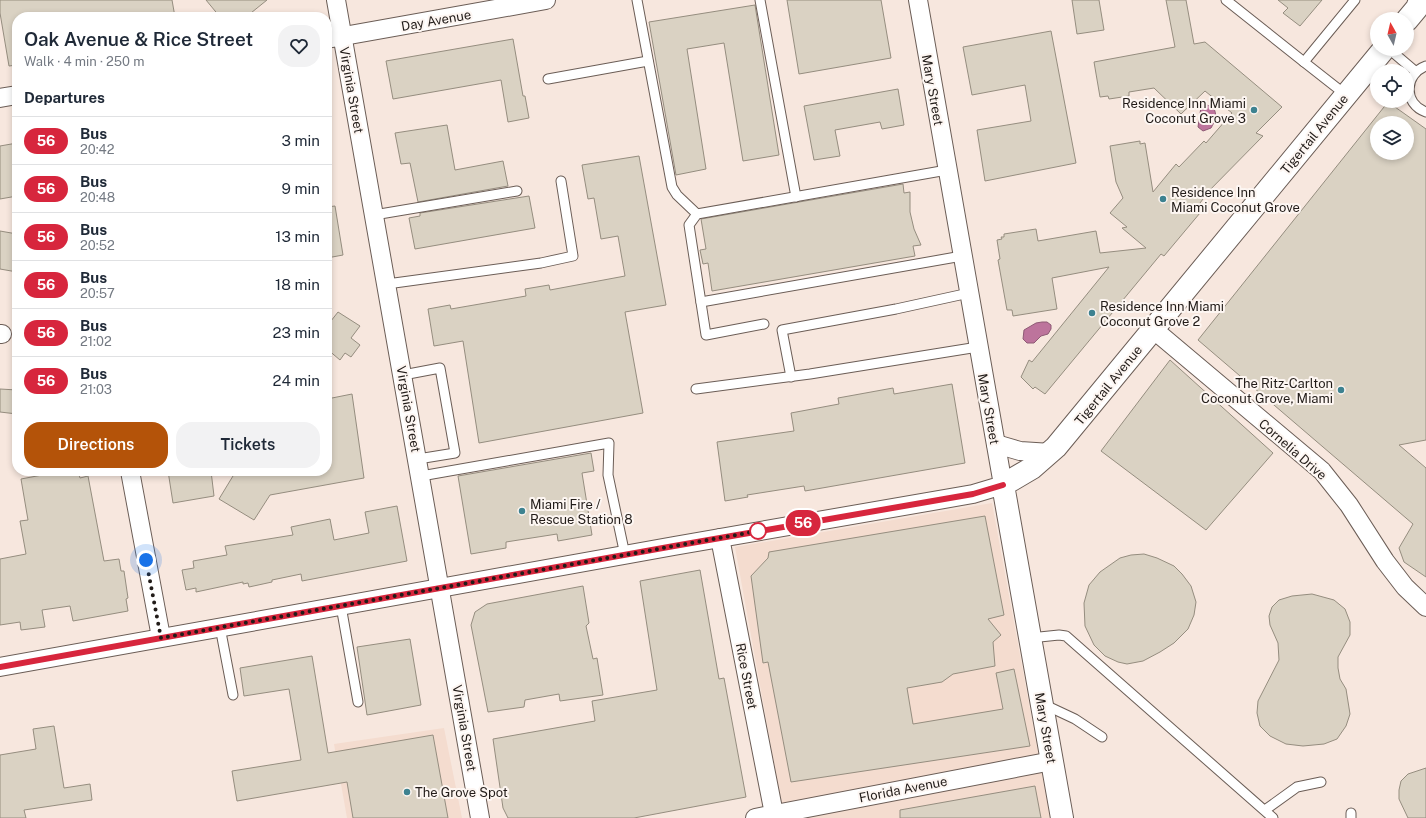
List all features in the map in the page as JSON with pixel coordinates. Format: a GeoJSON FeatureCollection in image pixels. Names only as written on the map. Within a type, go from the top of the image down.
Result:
{"type":"FeatureCollection","features":[{"type":"Feature","properties":{"kind":"street","name":"Virginia Street"},"geometry":{"type":"LineString","coordinates":[[336,0],[335,38],[374,215],[387,284],[480,818]]}},
{"type":"Feature","properties":{"kind":"street","name":"Day Avenue"},"geometry":{"type":"LineString","coordinates":[[335,38],[546,0]]}},
{"type":"Feature","properties":{"kind":"street","name":"Mary Street"},"geometry":{"type":"LineString","coordinates":[[918,0],[1062,818]]}},
{"type":"Feature","properties":{"kind":"street","name":"Tigertail Avenue"},"geometry":{"type":"LineString","coordinates":[[1003,485],[1027,472],[1051,453],[1378,56]]}},
{"type":"Feature","properties":{"kind":"street"},"geometry":{"type":"LineString","coordinates":[[0,98],[12,96]]}},
{"type":"Feature","properties":{"kind":"street","name":"Cornelia Drive"},"geometry":{"type":"LineString","coordinates":[[1153,329],[1322,472],[1349,505],[1385,562],[1406,587],[1426,607]]}},
{"type":"Feature","properties":{"kind":"street"},"geometry":{"type":"LineString","coordinates":[[996,444],[1020,451],[1051,453]]}},
{"type":"Feature","properties":{"kind":"street"},"geometry":{"type":"LineString","coordinates":[[131,476],[161,638]]}},
{"type":"Feature","properties":{"kind":"street"},"geometry":{"type":"LineString","coordinates":[[0,667],[973,494],[1003,485]]}},
{"type":"Feature","properties":{"kind":"street","name":"Rice Street"},"geometry":{"type":"LineString","coordinates":[[720,538],[774,814]]}},
{"type":"Feature","properties":{"kind":"street","name":"Florida Avenue"},"geometry":{"type":"LineString","coordinates":[[755,818],[1052,761]]}},
{"type":"Feature","properties":{"kind":"lane"},"geometry":{"type":"LineString","coordinates":[[637,0],[672,187],[677,195],[697,214]]}},
{"type":"Feature","properties":{"kind":"lane"},"geometry":{"type":"LineString","coordinates":[[760,0],[796,197]]}},
{"type":"Feature","properties":{"kind":"lane"},"geometry":{"type":"LineString","coordinates":[[1226,0],[1346,95]]}},
{"type":"Feature","properties":{"kind":"lane"},"geometry":{"type":"LineString","coordinates":[[1304,62],[1356,0]]}},
{"type":"Feature","properties":{"kind":"lane"},"geometry":{"type":"LineString","coordinates":[[1397,56],[1416,72]]}},
{"type":"Feature","properties":{"kind":"lane"},"geometry":{"type":"LineString","coordinates":[[548,79],[648,61]]}},
{"type":"Feature","properties":{"kind":"lane"},"geometry":{"type":"LineString","coordinates":[[1426,66],[1416,72],[1409,83],[1410,96],[1414,104],[1420,110],[1426,112]]}},
{"type":"Feature","properties":{"kind":"lane"},"geometry":{"type":"LineString","coordinates":[[764,324],[706,335],[689,226],[697,214],[947,170]]}},
{"type":"Feature","properties":{"kind":"lane"},"geometry":{"type":"LineString","coordinates":[[387,284],[542,263],[573,256],[561,180]]}},
{"type":"Feature","properties":{"kind":"lane"},"geometry":{"type":"LineString","coordinates":[[374,215],[517,190]]}},
{"type":"Feature","properties":{"kind":"lane"},"geometry":{"type":"LineString","coordinates":[[701,302],[962,256]]}},
{"type":"Feature","properties":{"kind":"lane"},"geometry":{"type":"LineString","coordinates":[[791,377],[782,330],[896,309],[969,293]]}},
{"type":"Feature","properties":{"kind":"lane"},"geometry":{"type":"LineString","coordinates":[[696,389],[791,377],[978,347]]}},
{"type":"Feature","properties":{"kind":"lane"},"geometry":{"type":"LineString","coordinates":[[403,374],[440,368],[455,452],[419,468]]}},
{"type":"Feature","properties":{"kind":"lane"},"geometry":{"type":"LineString","coordinates":[[419,468],[609,443],[608,475],[626,555]]}},
{"type":"Feature","properties":{"kind":"lane"},"geometry":{"type":"LineString","coordinates":[[341,606],[358,702]]}},
{"type":"Feature","properties":{"kind":"lane"},"geometry":{"type":"LineString","coordinates":[[220,627],[233,695]]}},
{"type":"Feature","properties":{"kind":"lane"},"geometry":{"type":"LineString","coordinates":[[1030,638],[1059,635],[1066,636],[1273,818]]}},
{"type":"Feature","properties":{"kind":"lane"},"geometry":{"type":"LineString","coordinates":[[1042,704],[1075,719],[1102,737]]}},
{"type":"Feature","properties":{"kind":"lane"},"geometry":{"type":"LineString","coordinates":[[1265,810],[1297,787],[1321,782]]}},
{"type":"Feature","properties":{"kind":"shaded area"},"geometry":{"type":"Polygon","coordinates":[[[1207,105],[1213,107],[1215,118],[1211,128],[1203,131],[1198,127],[1201,107],[1207,105]]]}},
{"type":"Feature","properties":{"kind":"shaded area"},"geometry":{"type":"Polygon","coordinates":[[[1047,322],[1051,325],[1051,329],[1048,334],[1041,336],[1034,343],[1027,343],[1023,339],[1024,330],[1036,323],[1047,322]]]}},
{"type":"Feature","properties":{"kind":"shaded area"},"geometry":{"type":"Polygon","coordinates":[[[992,503],[1050,818],[784,818],[735,547],[992,503]]]}},
{"type":"Feature","properties":{"kind":"shaded area"},"geometry":{"type":"Polygon","coordinates":[[[444,728],[462,818],[347,818],[334,744],[444,728]]]}},
{"type":"Feature","properties":{"kind":"building"},"geometry":{"type":"Polygon","coordinates":[[[0,0],[172,0],[174,12],[12,12],[12,66],[9,66],[0,13],[0,0]]]}},
{"type":"Feature","properties":{"kind":"building"},"geometry":{"type":"Polygon","coordinates":[[[206,0],[267,0],[252,12],[216,12],[206,0]]]}},
{"type":"Feature","properties":{"kind":"building"},"geometry":{"type":"Polygon","coordinates":[[[787,0],[881,0],[891,58],[799,74],[787,0]]]}},
{"type":"Feature","properties":{"kind":"building"},"geometry":{"type":"Polygon","coordinates":[[[1072,0],[1099,0],[1104,30],[1077,34],[1072,0]]]}},
{"type":"Feature","properties":{"kind":"building"},"geometry":{"type":"Polygon","coordinates":[[[1166,0],[1186,0],[1194,44],[1205,42],[1282,107],[1256,133],[1263,136],[1202,198],[1203,199],[1200,203],[1205,207],[1164,256],[1161,254],[1045,394],[1035,387],[1033,389],[1021,377],[1029,360],[1032,362],[1109,267],[1052,278],[1057,309],[1013,316],[1012,310],[1007,310],[998,260],[1000,259],[997,240],[1002,239],[1001,237],[1004,237],[1004,234],[1036,229],[1038,241],[1096,231],[1100,253],[1146,248],[1122,228],[1127,227],[1110,213],[1123,198],[1116,182],[1110,146],[1140,141],[1140,144],[1145,143],[1153,192],[1176,164],[1179,167],[1204,141],[1206,143],[1232,113],[1205,91],[1181,114],[1154,88],[1129,92],[1129,96],[1109,99],[1108,96],[1100,97],[1094,62],[1175,47],[1166,0]]]}},
{"type":"Feature","properties":{"kind":"building"},"geometry":{"type":"Polygon","coordinates":[[[1278,0],[1322,0],[1300,26],[1283,13],[1288,8],[1278,0]]]}},
{"type":"Feature","properties":{"kind":"building"},"geometry":{"type":"Polygon","coordinates":[[[755,5],[779,155],[743,161],[724,43],[687,49],[706,169],[676,175],[649,22],[755,5]]]}},
{"type":"Feature","properties":{"kind":"building"},"geometry":{"type":"Polygon","coordinates":[[[1051,31],[1076,163],[985,181],[977,130],[1031,121],[1025,85],[972,95],[963,47],[1051,31]]]}},
{"type":"Feature","properties":{"kind":"building"},"geometry":{"type":"Polygon","coordinates":[[[513,39],[523,96],[525,96],[529,118],[508,122],[501,80],[393,99],[386,61],[513,39]]]}},
{"type":"Feature","properties":{"kind":"building"},"geometry":{"type":"Polygon","coordinates":[[[898,89],[904,125],[882,129],[880,122],[835,130],[840,156],[814,160],[804,106],[898,89]]]}},
{"type":"Feature","properties":{"kind":"building","name":"The Ritz-Carlton Coconut Grove, Miami"},"geometry":{"type":"Polygon","coordinates":[[[1383,108],[1396,108],[1408,116],[1377,116],[1383,108]]]}},
{"type":"Feature","properties":{"kind":"building","name":"The Ritz-Carlton Coconut Grove, Miami"},"geometry":{"type":"Polygon","coordinates":[[[1414,120],[1426,129],[1426,440],[1399,445],[1426,468],[1426,577],[1404,562],[1399,548],[1413,524],[1198,340],[1370,125],[1370,160],[1414,160],[1414,120]]]}},
{"type":"Feature","properties":{"kind":"building"},"geometry":{"type":"Polygon","coordinates":[[[447,125],[455,170],[503,161],[508,186],[418,202],[410,163],[401,164],[395,133],[447,125]]]}},
{"type":"Feature","properties":{"kind":"building"},"geometry":{"type":"Polygon","coordinates":[[[12,144],[12,197],[0,199],[0,146],[12,144]]]}},
{"type":"Feature","properties":{"kind":"building"},"geometry":{"type":"Polygon","coordinates":[[[639,156],[666,305],[625,312],[643,413],[479,443],[463,341],[434,346],[428,309],[450,305],[451,309],[526,296],[525,289],[549,285],[550,290],[625,276],[618,236],[601,239],[594,198],[588,199],[582,165],[639,156]]]}},
{"type":"Feature","properties":{"kind":"building"},"geometry":{"type":"Polygon","coordinates":[[[903,184],[904,193],[910,192],[910,212],[914,229],[921,245],[913,246],[915,256],[712,291],[708,263],[703,264],[700,250],[706,249],[701,219],[903,184]]]}},
{"type":"Feature","properties":{"kind":"building"},"geometry":{"type":"Polygon","coordinates":[[[529,196],[535,228],[415,249],[409,218],[420,216],[420,213],[529,196]]]}},
{"type":"Feature","properties":{"kind":"building"},"geometry":{"type":"Polygon","coordinates":[[[332,206],[335,206],[343,255],[332,257],[332,206]]]}},
{"type":"Feature","properties":{"kind":"building"},"geometry":{"type":"Polygon","coordinates":[[[0,231],[12,233],[12,271],[0,269],[0,231]]]}},
{"type":"Feature","properties":{"kind":"building"},"geometry":{"type":"Polygon","coordinates":[[[338,312],[360,326],[351,338],[360,345],[351,357],[345,353],[340,360],[332,353],[332,320],[338,312]]]}},
{"type":"Feature","properties":{"kind":"building"},"geometry":{"type":"Polygon","coordinates":[[[1170,360],[1273,453],[1206,530],[1101,451],[1170,360]]]}},
{"type":"Feature","properties":{"kind":"building"},"geometry":{"type":"Polygon","coordinates":[[[952,384],[965,463],[805,491],[804,486],[747,495],[748,497],[725,501],[717,442],[794,431],[791,413],[839,404],[838,398],[893,388],[894,394],[952,384]]]}},
{"type":"Feature","properties":{"kind":"building"},"geometry":{"type":"Polygon","coordinates":[[[0,389],[12,390],[12,413],[0,412],[0,389]]]}},
{"type":"Feature","properties":{"kind":"building"},"geometry":{"type":"Polygon","coordinates":[[[352,394],[364,478],[270,495],[254,520],[219,499],[233,476],[332,476],[332,398],[352,394]]]}},
{"type":"Feature","properties":{"kind":"building"},"geometry":{"type":"Polygon","coordinates":[[[591,453],[594,471],[582,473],[592,535],[558,541],[557,534],[506,542],[506,548],[471,554],[458,476],[591,453]]]}},
{"type":"Feature","properties":{"kind":"building"},"geometry":{"type":"Polygon","coordinates":[[[37,476],[79,476],[80,478],[88,476],[104,561],[119,559],[121,571],[124,571],[128,598],[126,599],[128,611],[73,621],[70,606],[42,610],[45,627],[21,630],[20,622],[0,625],[0,559],[26,554],[20,521],[28,520],[21,479],[37,476]]]}},
{"type":"Feature","properties":{"kind":"building"},"geometry":{"type":"Polygon","coordinates":[[[169,476],[212,476],[214,496],[173,503],[169,476]]]}},
{"type":"Feature","properties":{"kind":"building"},"geometry":{"type":"Polygon","coordinates":[[[397,506],[407,561],[302,581],[301,574],[272,580],[272,582],[249,587],[248,583],[243,584],[243,582],[196,592],[196,588],[186,590],[182,570],[194,568],[193,561],[227,555],[225,546],[293,535],[291,527],[330,519],[334,540],[369,533],[365,512],[397,506]]]}},
{"type":"Feature","properties":{"kind":"building"},"geometry":{"type":"Polygon","coordinates":[[[985,516],[1004,615],[988,619],[1001,635],[993,642],[995,666],[953,674],[942,682],[907,688],[913,724],[1003,709],[996,673],[1014,669],[1030,746],[791,782],[768,662],[763,663],[751,576],[768,558],[769,552],[985,516]]]}},
{"type":"Feature","properties":{"kind":"building"},"geometry":{"type":"Polygon","coordinates":[[[1144,554],[1174,566],[1182,574],[1191,586],[1196,602],[1194,615],[1188,629],[1174,643],[1143,661],[1127,664],[1105,656],[1094,645],[1085,626],[1084,603],[1089,585],[1100,572],[1120,558],[1144,554]]]}},
{"type":"Feature","properties":{"kind":"building"},"geometry":{"type":"Polygon","coordinates":[[[700,570],[719,679],[724,678],[746,797],[634,818],[508,818],[503,808],[493,739],[595,721],[592,701],[657,690],[640,581],[700,570]]]}},
{"type":"Feature","properties":{"kind":"building"},"geometry":{"type":"Polygon","coordinates":[[[583,586],[589,623],[586,626],[593,659],[597,658],[603,695],[560,701],[559,694],[525,700],[524,707],[488,712],[471,625],[475,612],[487,604],[583,586]]]}},
{"type":"Feature","properties":{"kind":"building"},"geometry":{"type":"Polygon","coordinates":[[[1312,594],[1334,600],[1345,609],[1350,622],[1350,635],[1338,657],[1338,668],[1340,679],[1346,689],[1350,714],[1346,726],[1337,739],[1324,744],[1303,746],[1286,744],[1270,736],[1260,726],[1257,713],[1258,701],[1279,660],[1278,643],[1270,625],[1269,616],[1272,607],[1279,600],[1292,596],[1312,594]]]}},
{"type":"Feature","properties":{"kind":"building"},"geometry":{"type":"Polygon","coordinates":[[[410,639],[421,705],[367,715],[357,647],[410,639]]]}},
{"type":"Feature","properties":{"kind":"building"},"geometry":{"type":"Polygon","coordinates":[[[312,656],[328,753],[433,735],[448,818],[353,818],[347,782],[237,801],[232,771],[301,760],[289,689],[244,696],[240,668],[312,656]]]}},
{"type":"Feature","properties":{"kind":"building"},"geometry":{"type":"Polygon","coordinates":[[[54,726],[64,788],[90,784],[92,800],[24,810],[26,818],[0,818],[0,755],[36,749],[33,729],[54,726]]]}},
{"type":"Feature","properties":{"kind":"building"},"geometry":{"type":"Polygon","coordinates":[[[1426,768],[1426,818],[1408,818],[1399,799],[1401,781],[1408,774],[1426,768]]]}},
{"type":"Feature","properties":{"kind":"building"},"geometry":{"type":"Polygon","coordinates":[[[1035,786],[1041,818],[900,818],[900,810],[1035,786]]]}},
{"type":"Feature","properties":{"kind":"bus line","name":"56"},"geometry":{"type":"LineString","coordinates":[[0,667],[973,494],[1003,485]]}},
{"type":"Feature","properties":{"kind":"place","name":"Residence Inn Miami Coconut Grove 3"},"geometry":{"type":"Point","coordinates":[1254,110]}},
{"type":"Feature","properties":{"kind":"place","name":"Residence Inn Miami Coconut Grove"},"geometry":{"type":"Point","coordinates":[1163,199]}},
{"type":"Feature","properties":{"kind":"place","name":"Residence Inn Miami Coconut Grove 2"},"geometry":{"type":"Point","coordinates":[1092,313]}},
{"type":"Feature","properties":{"kind":"place","name":"The Ritz-Carlton Coconut Grove, Miami"},"geometry":{"type":"Point","coordinates":[1341,390]}},
{"type":"Feature","properties":{"kind":"place","name":"Miami Fire / Rescue Station 8"},"geometry":{"type":"Point","coordinates":[522,511]}},
{"type":"Feature","properties":{"kind":"place","name":"The Grove Spot"},"geometry":{"type":"Point","coordinates":[407,792]}},
{"type":"Feature","properties":{"kind":"route"},"geometry":{"type":"LineString","coordinates":[[146,560],[161,638],[758,531]]}}]}
